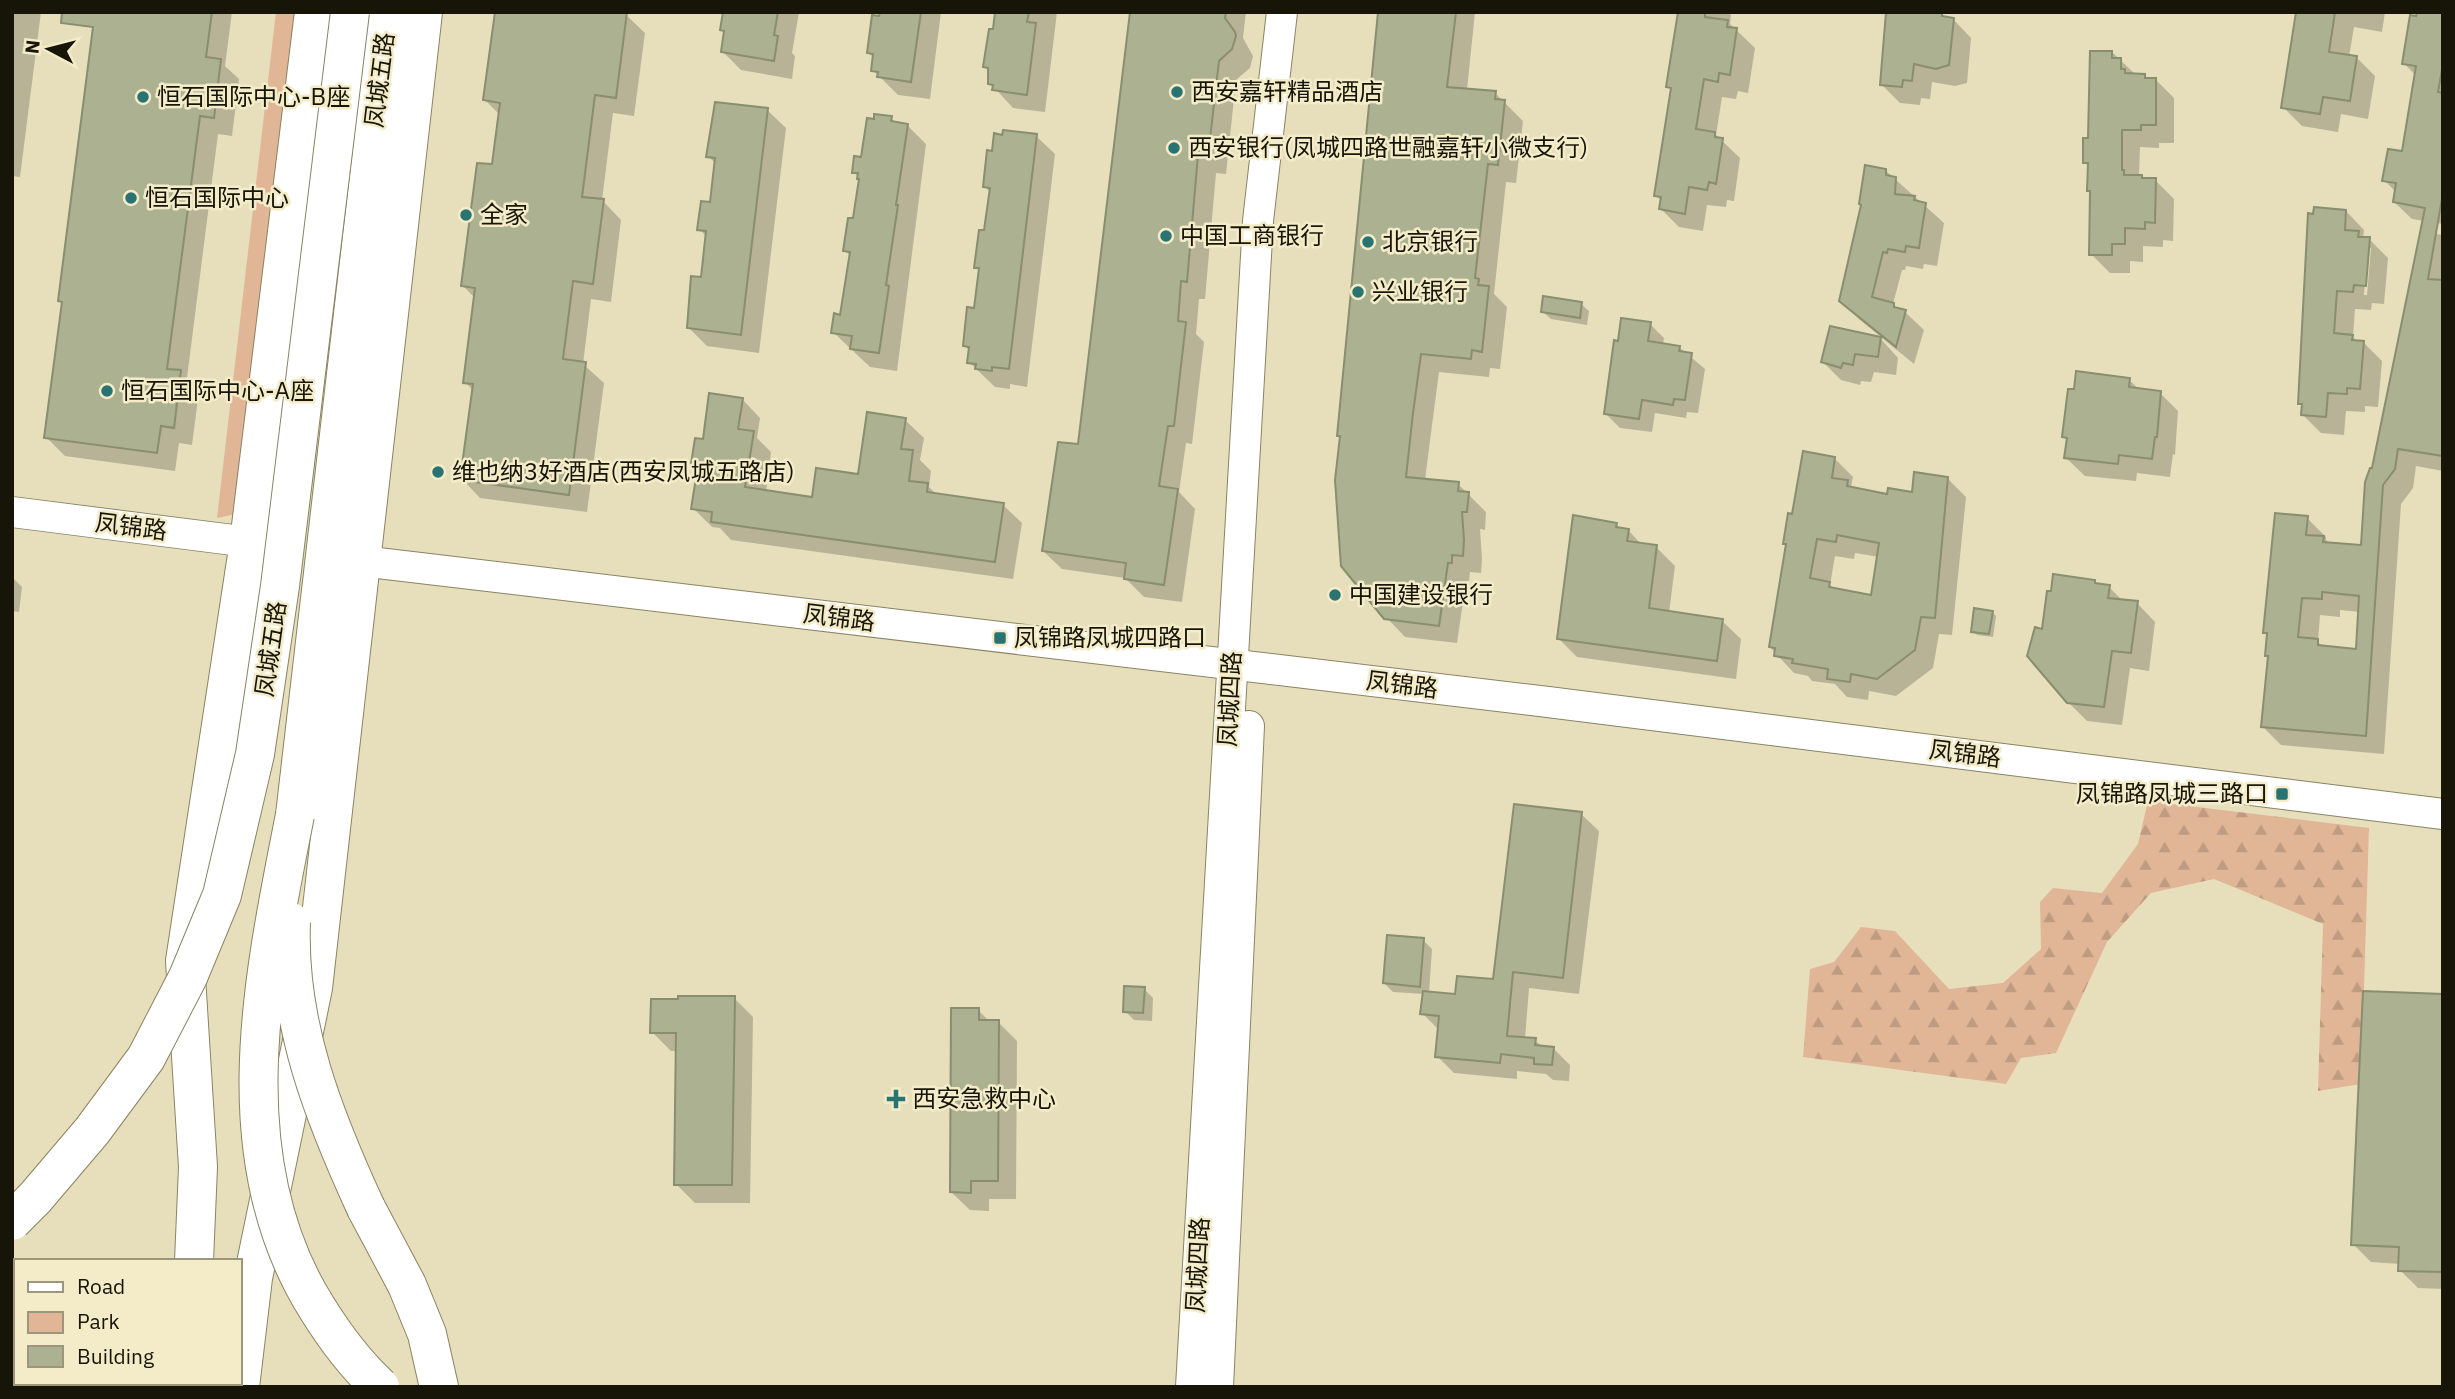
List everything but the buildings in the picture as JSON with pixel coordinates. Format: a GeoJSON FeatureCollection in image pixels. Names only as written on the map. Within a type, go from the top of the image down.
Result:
{"type":"FeatureCollection","features":[{"type":"Feature","properties":{"kind":"main road"},"geometry":{"type":"LineString","coordinates":[[194,1259],[198,1167],[185,961],[249,542],[314,12]]}},
{"type":"Feature","properties":{"kind":"main road","name":"凤城五路"},"geometry":{"type":"LineString","coordinates":[[12,1221],[92,1131],[146,1058],[188,977],[222,895],[255,754],[280,586],[350,12]]}},
{"type":"Feature","properties":{"kind":"main road","name":"凤城五路"},"geometry":{"type":"LineString","coordinates":[[295,815],[388,12]]}},
{"type":"Feature","properties":{"kind":"main road"},"geometry":{"type":"LineString","coordinates":[[242,1370],[253,1278],[313,988],[423,12]]}},
{"type":"Feature","properties":{"kind":"main road"},"geometry":{"type":"LineString","coordinates":[[295,815],[264,985],[257,1085],[262,1155],[276,1221],[302,1285],[336,1339],[380,1387]]}},
{"type":"Feature","properties":{"kind":"main road"},"geometry":{"type":"LineString","coordinates":[[295,815],[290,928],[295,994],[307,1059],[344,1161],[407,1286],[427,1334],[439,1387]]}},
{"type":"Feature","properties":{"kind":"street","name":"凤城四路"},"geometry":{"type":"LineString","coordinates":[[1218,1387],[1225,1279],[1241,666],[1258,221],[1282,12]]}},
{"type":"Feature","properties":{"kind":"street","name":"凤城四路"},"geometry":{"type":"LineString","coordinates":[[1191,1387],[1241,666],[1279,212],[1303,12]]}},
{"type":"Feature","properties":{"kind":"street","name":"凤锦路"},"geometry":{"type":"LineString","coordinates":[[12,512],[249,542]]}},
{"type":"Feature","properties":{"kind":"street","name":"凤锦路"},"geometry":{"type":"LineString","coordinates":[[362,561],[2443,814]]}},
{"type":"Feature","properties":{"kind":"green space"},"geometry":{"type":"Polygon","coordinates":[[[276,12],[326,12],[236,514],[217,518],[276,12]]]}},
{"type":"Feature","properties":{"kind":"green space"},"geometry":{"type":"Polygon","coordinates":[[[2148,801],[2369,828],[2361,1084],[2318,1091],[2323,924],[2214,879],[2151,893],[2107,942],[2056,1053],[2021,1058],[2006,1084],[1803,1057],[1810,969],[1834,962],[1861,927],[1895,931],[1949,989],[2003,983],[2041,949],[2040,902],[2053,888],[2102,893],[2138,844],[2148,801]]]}},
{"type":"Feature","properties":{"kind":"place","name":"西安嘉轩精品酒店"},"geometry":{"type":"Point","coordinates":[1177,92]}},
{"type":"Feature","properties":{"kind":"place","name":"恒石国际中心-B座"},"geometry":{"type":"Point","coordinates":[143,97]}},
{"type":"Feature","properties":{"kind":"place","name":"西安银行(凤城四路世融嘉轩小微支行)"},"geometry":{"type":"Point","coordinates":[1174,148]}},
{"type":"Feature","properties":{"kind":"place","name":"恒石国际中心"},"geometry":{"type":"Point","coordinates":[131,198]}},
{"type":"Feature","properties":{"kind":"place","name":"全家"},"geometry":{"type":"Point","coordinates":[466,215]}},
{"type":"Feature","properties":{"kind":"place","name":"中国工商银行"},"geometry":{"type":"Point","coordinates":[1166,236]}},
{"type":"Feature","properties":{"kind":"place","name":"北京银行"},"geometry":{"type":"Point","coordinates":[1368,242]}},
{"type":"Feature","properties":{"kind":"place","name":"兴业银行"},"geometry":{"type":"Point","coordinates":[1358,292]}},
{"type":"Feature","properties":{"kind":"place","name":"恒石国际中心-A座"},"geometry":{"type":"Point","coordinates":[107,391]}},
{"type":"Feature","properties":{"kind":"place","name":"维也纳3好酒店(西安凤城五路店)"},"geometry":{"type":"Point","coordinates":[438,472]}},
{"type":"Feature","properties":{"kind":"place","name":"中国建设银行"},"geometry":{"type":"Point","coordinates":[1335,595]}},
{"type":"Feature","properties":{"kind":"place","name":"凤锦路凤城四路口"},"geometry":{"type":"Point","coordinates":[1000,638]}},
{"type":"Feature","properties":{"kind":"place","name":"凤锦路凤城三路口"},"geometry":{"type":"Point","coordinates":[2282,794]}},
{"type":"Feature","properties":{"kind":"place","name":"西安急救中心"},"geometry":{"type":"Point","coordinates":[896,1099]}}]}
